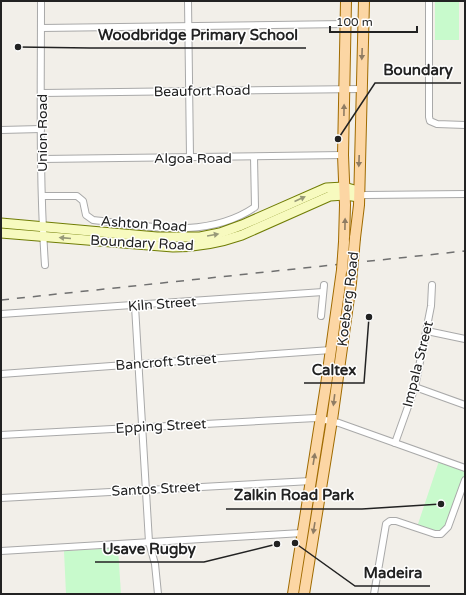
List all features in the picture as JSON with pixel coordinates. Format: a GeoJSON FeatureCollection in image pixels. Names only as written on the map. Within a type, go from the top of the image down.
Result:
{"type":"FeatureCollection","features":[{"type":"Feature","properties":{"kind":"main road","name":"Koeberg Road"},"geometry":{"type":"LineString","coordinates":[[293,594],[331,350],[344,242],[344,89],[346,1]]}},
{"type":"Feature","properties":{"kind":"main road","name":"Koeberg Road"},"geometry":{"type":"LineString","coordinates":[[304,594],[332,420],[351,282],[361,194],[361,89],[364,1]]}},
{"type":"Feature","properties":{"kind":"main road"},"geometry":{"type":"LineString","coordinates":[[344,191],[361,194]]}},
{"type":"Feature","properties":{"kind":"main road","name":"Boundary Road"},"geometry":{"type":"LineString","coordinates":[[1,223],[43,232],[173,248],[200,246],[229,240],[324,198],[344,191]]}},
{"type":"Feature","properties":{"kind":"main road","name":"Boundary Road"},"geometry":{"type":"LineString","coordinates":[[1,233],[43,232]]}},
{"type":"Feature","properties":{"kind":"street","name":"Union Road"},"geometry":{"type":"LineString","coordinates":[[41,1],[41,129],[45,266]]}},
{"type":"Feature","properties":{"kind":"street"},"geometry":{"type":"LineString","coordinates":[[188,1],[190,157]]}},
{"type":"Feature","properties":{"kind":"street"},"geometry":{"type":"LineString","coordinates":[[429,1],[430,121],[437,124],[465,125]]}},
{"type":"Feature","properties":{"kind":"street"},"geometry":{"type":"LineString","coordinates":[[41,28],[346,24]]}},
{"type":"Feature","properties":{"kind":"street","name":"Beaufort Road"},"geometry":{"type":"LineString","coordinates":[[42,93],[361,89]]}},
{"type":"Feature","properties":{"kind":"street"},"geometry":{"type":"LineString","coordinates":[[1,130],[41,129]]}},
{"type":"Feature","properties":{"kind":"street","name":"Algoa Road"},"geometry":{"type":"LineString","coordinates":[[42,159],[344,155]]}},
{"type":"Feature","properties":{"kind":"street","name":"Ashton Road"},"geometry":{"type":"LineString","coordinates":[[43,196],[77,196],[81,198],[83,202],[86,215],[93,220],[172,228],[203,227],[230,220],[255,207],[254,157]]}},
{"type":"Feature","properties":{"kind":"street"},"geometry":{"type":"LineString","coordinates":[[361,194],[465,194]]}},
{"type":"Feature","properties":{"kind":"street","name":"Impala Street"},"geometry":{"type":"LineString","coordinates":[[395,442],[415,387],[427,331],[431,306],[432,284]]}},
{"type":"Feature","properties":{"kind":"street","name":"Kiln Street"},"geometry":{"type":"LineString","coordinates":[[1,314],[135,306],[324,288],[321,316]]}},
{"type":"Feature","properties":{"kind":"street"},"geometry":{"type":"LineString","coordinates":[[135,306],[149,542],[157,576],[158,594]]}},
{"type":"Feature","properties":{"kind":"street"},"geometry":{"type":"LineString","coordinates":[[427,331],[465,339]]}},
{"type":"Feature","properties":{"kind":"street","name":"Bancroft Street"},"geometry":{"type":"LineString","coordinates":[[1,374],[331,350]]}},
{"type":"Feature","properties":{"kind":"street"},"geometry":{"type":"LineString","coordinates":[[415,387],[465,405]]}},
{"type":"Feature","properties":{"kind":"street","name":"Epping Street"},"geometry":{"type":"LineString","coordinates":[[1,435],[321,419],[332,420],[465,468]]}},
{"type":"Feature","properties":{"kind":"street"},"geometry":{"type":"LineString","coordinates":[[374,594],[385,526],[390,521],[396,521],[435,534],[441,534],[448,527],[465,480]]}},
{"type":"Feature","properties":{"kind":"street","name":"Santos Street"},"geometry":{"type":"LineString","coordinates":[[1,498],[311,481]]}},
{"type":"Feature","properties":{"kind":"street"},"geometry":{"type":"LineString","coordinates":[[386,514],[390,521]]}},
{"type":"Feature","properties":{"kind":"street"},"geometry":{"type":"LineString","coordinates":[[1,551],[302,533]]}},
{"type":"Feature","properties":{"kind":"green space"},"geometry":{"type":"Polygon","coordinates":[[[435,1],[459,1],[459,40],[435,40],[435,1]]]}},
{"type":"Feature","properties":{"kind":"green space"},"geometry":{"type":"Polygon","coordinates":[[[440,458],[465,468],[465,481],[449,528],[439,534],[417,527],[440,458]]]}},
{"type":"Feature","properties":{"kind":"green space"},"geometry":{"type":"Polygon","coordinates":[[[118,548],[121,594],[66,594],[64,551],[118,548]]]}},
{"type":"Feature","properties":{"kind":"railway"},"geometry":{"type":"LineString","coordinates":[[1,300],[465,251]]}},
{"type":"Feature","properties":{"kind":"place","name":"Woodbridge Primary School"},"geometry":{"type":"Point","coordinates":[18,47]}},
{"type":"Feature","properties":{"kind":"place","name":"Boundary"},"geometry":{"type":"Point","coordinates":[338,139]}},
{"type":"Feature","properties":{"kind":"place","name":"Caltex"},"geometry":{"type":"Point","coordinates":[369,317]}},
{"type":"Feature","properties":{"kind":"place","name":"Zalkin Road Park"},"geometry":{"type":"Point","coordinates":[441,504]}},
{"type":"Feature","properties":{"kind":"place","name":"Madeira"},"geometry":{"type":"Point","coordinates":[295,543]}},
{"type":"Feature","properties":{"kind":"place","name":"Usave Rugby"},"geometry":{"type":"Point","coordinates":[277,544]}}]}
